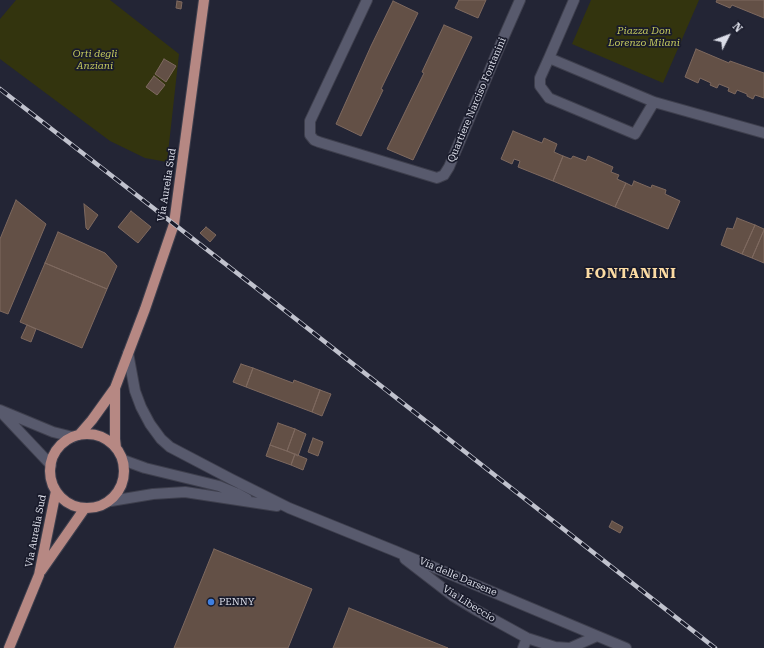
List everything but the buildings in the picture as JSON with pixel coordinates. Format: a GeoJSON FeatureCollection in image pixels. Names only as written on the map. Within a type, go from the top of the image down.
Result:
{"type":"FeatureCollection","features":[{"type":"Feature","properties":{"kind":"main road","name":"Via Aurelia Sud"},"geometry":{"type":"LineString","coordinates":[[39,575],[85,508],[74,506],[64,500],[56,491],[50,474],[54,456],[58,448],[76,436],[92,420],[114,388],[145,309],[174,224],[204,0]]}},
{"type":"Feature","properties":{"kind":"main road","name":"Via Aurelia Sud"},"geometry":{"type":"LineString","coordinates":[[114,388],[116,448]]}},
{"type":"Feature","properties":{"kind":"main road","name":"Via Aurelia Sud"},"geometry":{"type":"LineString","coordinates":[[76,436],[89,434],[100,436],[109,441],[116,448],[123,460],[125,471],[123,482],[111,501]]}},
{"type":"Feature","properties":{"kind":"main road","name":"Via Aurelia Sud"},"geometry":{"type":"LineString","coordinates":[[9,648],[39,575],[56,491]]}},
{"type":"Feature","properties":{"kind":"main road"},"geometry":{"type":"LineString","coordinates":[[85,508],[94,508],[111,501]]}},
{"type":"Feature","properties":{"kind":"street","name":"Quartiere Narciso Fontanini"},"geometry":{"type":"LineString","coordinates":[[367,0],[310,121],[310,134],[314,140],[319,142],[437,178],[444,175],[449,167],[520,0]]}},
{"type":"Feature","properties":{"kind":"street"},"geometry":{"type":"LineString","coordinates":[[574,0],[540,78],[540,86],[544,93],[549,98],[635,134],[654,102]]}},
{"type":"Feature","properties":{"kind":"street"},"geometry":{"type":"LineString","coordinates":[[549,58],[654,102],[764,133]]}},
{"type":"Feature","properties":{"kind":"street","name":"Via delle Darsene"},"geometry":{"type":"LineString","coordinates":[[128,353],[135,391],[141,406],[150,424],[161,439],[170,447],[231,480],[289,508],[626,648]]}},
{"type":"Feature","properties":{"kind":"street"},"geometry":{"type":"LineString","coordinates":[[0,411],[53,432],[76,436]]}},
{"type":"Feature","properties":{"kind":"street"},"geometry":{"type":"LineString","coordinates":[[0,411],[51,465]]}},
{"type":"Feature","properties":{"kind":"street","name":"Via delle Darsene"},"geometry":{"type":"LineString","coordinates":[[123,460],[145,468],[219,486],[250,501]]}},
{"type":"Feature","properties":{"kind":"street","name":"Via delle Darsene"},"geometry":{"type":"LineString","coordinates":[[111,501],[153,494],[185,492],[289,508]]}},
{"type":"Feature","properties":{"kind":"street","name":"Via Libeccio"},"geometry":{"type":"LineString","coordinates":[[395,551],[453,596],[527,638],[555,648],[570,648],[597,636]]}},
{"type":"Feature","properties":{"kind":"street"},"geometry":{"type":"LineString","coordinates":[[523,648],[527,638]]}},
{"type":"Feature","properties":{"kind":"green space","name":"Orti degli Anziani"},"geometry":{"type":"Polygon","coordinates":[[[16,0],[110,0],[179,54],[167,162],[145,158],[110,141],[0,59],[0,19],[16,0]]]}},
{"type":"Feature","properties":{"kind":"green space","name":"Piazza Don Lorenzo Milani"},"geometry":{"type":"Polygon","coordinates":[[[591,0],[699,0],[663,83],[572,44],[591,0]]]}},
{"type":"Feature","properties":{"kind":"railway"},"geometry":{"type":"LineString","coordinates":[[0,89],[715,648]]}},
{"type":"Feature","properties":{"kind":"place","name":"PENNY"},"geometry":{"type":"Point","coordinates":[211,602]}},
{"type":"Feature","properties":{"kind":"district","name":"FONTANINI"},"geometry":{"type":"Point","coordinates":[631,274]}}]}
